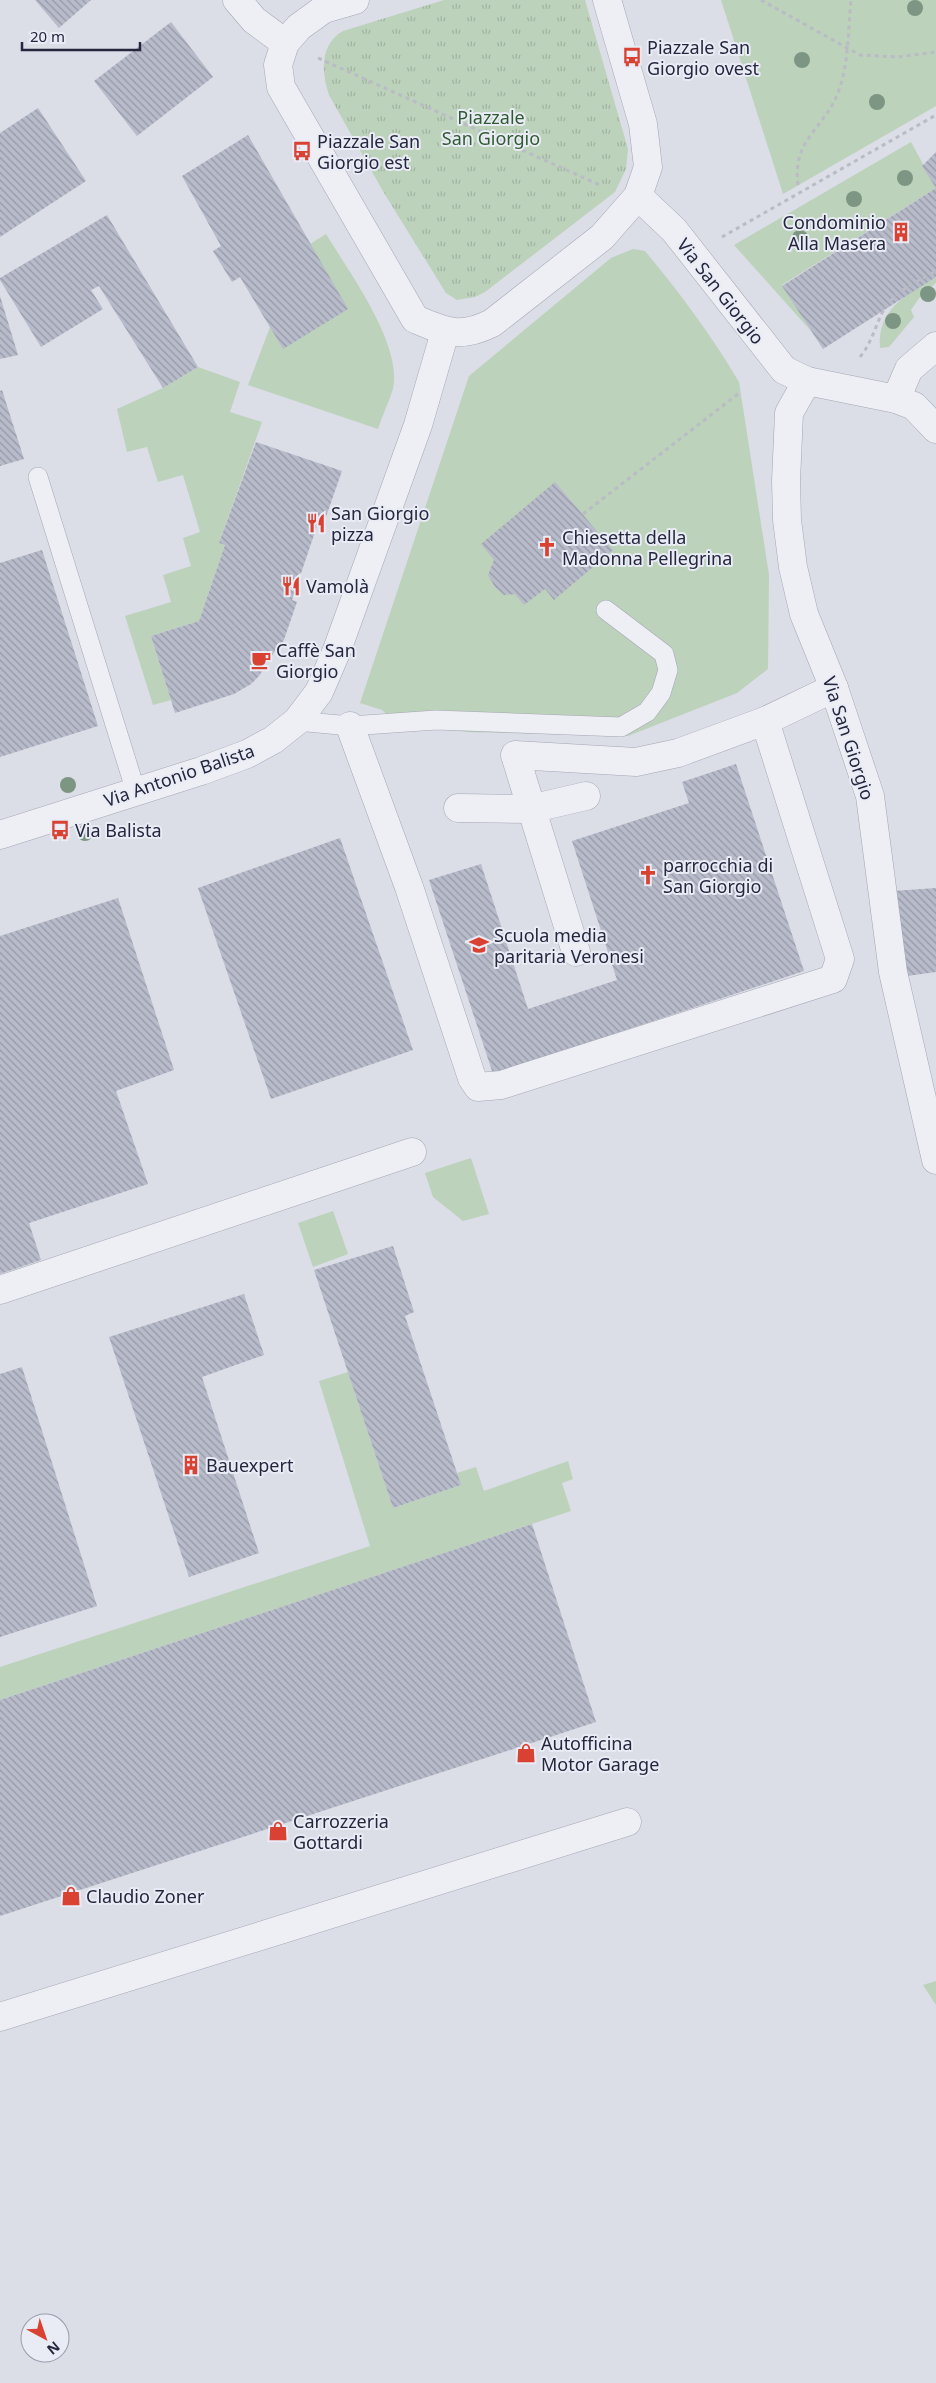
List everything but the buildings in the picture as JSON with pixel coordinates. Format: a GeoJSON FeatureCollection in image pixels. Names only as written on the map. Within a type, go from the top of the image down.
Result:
{"type":"FeatureCollection","features":[{"type":"Feature","properties":{"kind":"street"},"geometry":{"type":"LineString","coordinates":[[237,0],[254,20],[285,43]]}},
{"type":"Feature","properties":{"kind":"street"},"geometry":{"type":"LineString","coordinates":[[354,0],[324,9],[299,27],[285,43],[278,65],[281,87],[415,319],[445,332],[472,332],[492,323],[602,237],[638,196],[648,167],[643,124],[607,0]]}},
{"type":"Feature","properties":{"kind":"street","name":"Via San Giorgio"},"geometry":{"type":"LineString","coordinates":[[638,196],[674,230],[784,370],[808,381],[896,399],[914,406],[936,429]]}},
{"type":"Feature","properties":{"kind":"street","name":"Via Antonio Balista"},"geometry":{"type":"LineString","coordinates":[[0,835],[136,792],[246,754],[273,740],[297,721],[319,692],[338,650],[418,425],[445,332]]}},
{"type":"Feature","properties":{"kind":"street"},"geometry":{"type":"LineString","coordinates":[[896,399],[909,369],[936,346]]}},
{"type":"Feature","properties":{"kind":"street","name":"Via San Giorgio"},"geometry":{"type":"LineString","coordinates":[[808,381],[789,413],[786,520],[793,567],[804,614],[834,688],[870,796],[893,972],[936,1160]]}},
{"type":"Feature","properties":{"kind":"street"},"geometry":{"type":"LineString","coordinates":[[576,952],[530,809],[515,755],[636,762],[675,761],[834,688]]}},
{"type":"Feature","properties":{"kind":"street"},"geometry":{"type":"LineString","coordinates":[[350,726],[398,829],[472,1078],[478,1087],[501,1085],[833,979],[840,959],[765,721]]}},
{"type":"Feature","properties":{"kind":"street"},"geometry":{"type":"LineString","coordinates":[[458,808],[530,809],[586,796]]}},
{"type":"Feature","properties":{"kind":"street"},"geometry":{"type":"LineString","coordinates":[[0,1290],[412,1152]]}},
{"type":"Feature","properties":{"kind":"street"},"geometry":{"type":"LineString","coordinates":[[0,2017],[627,1822]]}},
{"type":"Feature","properties":{"kind":"lane"},"geometry":{"type":"LineString","coordinates":[[38,477],[136,792]]}},
{"type":"Feature","properties":{"kind":"lane"},"geometry":{"type":"LineString","coordinates":[[297,721],[350,726],[436,720],[620,726],[647,712],[661,693],[668,670],[664,654],[606,610]]}},
{"type":"Feature","properties":{"kind":"path"},"geometry":{"type":"LineString","coordinates":[[761,0],[860,56],[898,57],[936,52]]}},
{"type":"Feature","properties":{"kind":"path"},"geometry":{"type":"LineString","coordinates":[[798,185],[796,170],[798,156],[830,110],[845,71],[852,0]]}},
{"type":"Feature","properties":{"kind":"path"},"geometry":{"type":"LineString","coordinates":[[318,58],[606,188]]}},
{"type":"Feature","properties":{"kind":"path"},"geometry":{"type":"LineString","coordinates":[[717,240],[936,114]]}},
{"type":"Feature","properties":{"kind":"path"},"geometry":{"type":"LineString","coordinates":[[860,358],[871,343],[884,310],[894,298],[936,271]]}},
{"type":"Feature","properties":{"kind":"path"},"geometry":{"type":"LineString","coordinates":[[583,514],[738,394]]}},
{"type":"Feature","properties":{"kind":"green space","name":"Piazzale San Giorgio"},"geometry":{"type":"Polygon","coordinates":[[[444,0],[585,0],[628,149],[626,169],[615,192],[485,292],[475,297],[457,300],[446,293],[384,193],[329,95],[324,68],[324,59],[330,43],[343,31],[444,0]]]}},
{"type":"Feature","properties":{"kind":"green space"},"geometry":{"type":"Polygon","coordinates":[[[721,0],[936,0],[936,106],[783,194],[721,0]]]}},
{"type":"Feature","properties":{"kind":"green space"},"geometry":{"type":"Polygon","coordinates":[[[911,142],[936,188],[782,285],[811,331],[734,245],[911,142]]]}},
{"type":"Feature","properties":{"kind":"green space"},"geometry":{"type":"Polygon","coordinates":[[[326,234],[372,309],[390,352],[394,371],[393,389],[378,429],[248,385],[270,327],[283,348],[310,244],[326,234]]]}},
{"type":"Feature","properties":{"kind":"green space"},"geometry":{"type":"Polygon","coordinates":[[[633,249],[645,251],[683,298],[739,382],[769,575],[768,669],[737,693],[628,736],[466,732],[394,721],[382,710],[360,703],[469,376],[611,258],[633,249]]]}},
{"type":"Feature","properties":{"kind":"green space"},"geometry":{"type":"Polygon","coordinates":[[[936,277],[936,283],[922,294],[911,310],[914,317],[889,347],[880,348],[880,334],[883,323],[896,304],[936,277]]]}},
{"type":"Feature","properties":{"kind":"green space"},"geometry":{"type":"Polygon","coordinates":[[[198,367],[240,382],[230,412],[262,422],[219,543],[225,545],[199,621],[151,636],[171,700],[153,705],[125,616],[171,602],[163,575],[191,566],[183,538],[200,532],[183,475],[158,482],[147,447],[127,452],[117,409],[163,388],[198,367]]]}},
{"type":"Feature","properties":{"kind":"green space"},"geometry":{"type":"Polygon","coordinates":[[[471,1158],[489,1214],[463,1221],[433,1197],[425,1173],[471,1158]]]}},
{"type":"Feature","properties":{"kind":"green space"},"geometry":{"type":"Polygon","coordinates":[[[333,1211],[348,1254],[313,1267],[298,1223],[333,1211]]]}},
{"type":"Feature","properties":{"kind":"green space"},"geometry":{"type":"Polygon","coordinates":[[[348,1372],[393,1508],[461,1485],[457,1473],[476,1467],[484,1491],[568,1461],[573,1479],[562,1483],[571,1511],[0,1700],[0,1667],[370,1546],[319,1381],[348,1372]]]}},
{"type":"Feature","properties":{"kind":"green space"},"geometry":{"type":"Polygon","coordinates":[[[936,1981],[936,2005],[923,1985],[936,1981]]]}},
{"type":"Feature","properties":{"kind":"place","name":"Piazzale San Giorgio ovest"},"geometry":{"type":"Point","coordinates":[632,57]}},
{"type":"Feature","properties":{"kind":"place","name":"Piazzale San Giorgio est"},"geometry":{"type":"Point","coordinates":[302,151]}},
{"type":"Feature","properties":{"kind":"place","name":"Condominio Alla Masera"},"geometry":{"type":"Point","coordinates":[901,232]}},
{"type":"Feature","properties":{"kind":"place","name":"San Giorgio pizza"},"geometry":{"type":"Point","coordinates":[316,523]}},
{"type":"Feature","properties":{"kind":"place","name":"Chiesetta della Madonna Pellegrina"},"geometry":{"type":"Point","coordinates":[547,547]}},
{"type":"Feature","properties":{"kind":"place","name":"Vamolà"},"geometry":{"type":"Point","coordinates":[291,586]}},
{"type":"Feature","properties":{"kind":"place","name":"Caffè San Giorgio"},"geometry":{"type":"Point","coordinates":[261,660]}},
{"type":"Feature","properties":{"kind":"place","name":"Via Balista"},"geometry":{"type":"Point","coordinates":[60,830]}},
{"type":"Feature","properties":{"kind":"place","name":"parrocchia di San Giorgio"},"geometry":{"type":"Point","coordinates":[648,875]}},
{"type":"Feature","properties":{"kind":"place","name":"Scuola media paritaria Veronesi"},"geometry":{"type":"Point","coordinates":[479,945]}},
{"type":"Feature","properties":{"kind":"place","name":"Bauexpert"},"geometry":{"type":"Point","coordinates":[191,1465]}},
{"type":"Feature","properties":{"kind":"place","name":"Autofficina Motor Garage"},"geometry":{"type":"Point","coordinates":[526,1753]}},
{"type":"Feature","properties":{"kind":"place","name":"Carrozzeria Gottardi"},"geometry":{"type":"Point","coordinates":[278,1831]}},
{"type":"Feature","properties":{"kind":"place","name":"Claudio Zoner"},"geometry":{"type":"Point","coordinates":[71,1896]}}]}
